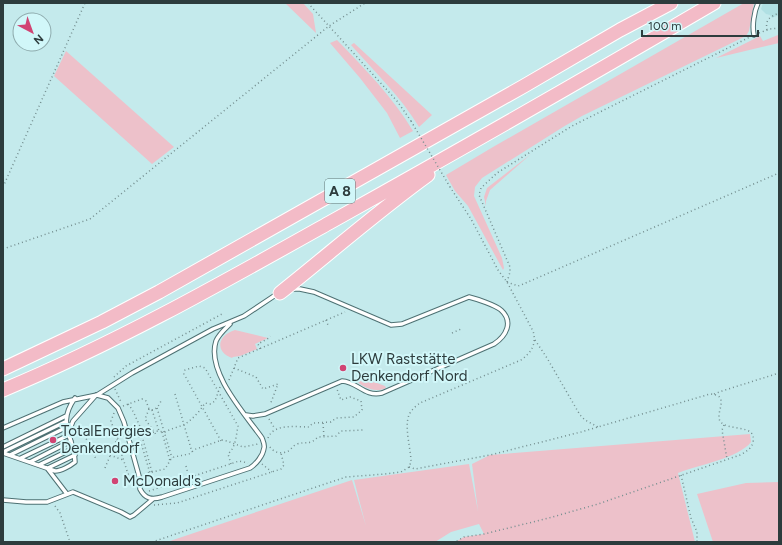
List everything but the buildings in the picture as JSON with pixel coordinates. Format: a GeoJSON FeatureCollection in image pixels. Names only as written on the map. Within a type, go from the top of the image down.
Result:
{"type":"FeatureCollection","features":[{"type":"Feature","properties":{"kind":"highway","name":"A 8"},"geometry":{"type":"LineString","coordinates":[[3,369],[102,322],[159,292],[620,30],[671,3]]}},
{"type":"Feature","properties":{"kind":"highway","name":"A 8"},"geometry":{"type":"LineString","coordinates":[[3,390],[49,371],[152,321],[236,276],[714,3]]}},
{"type":"Feature","properties":{"kind":"highway"},"geometry":{"type":"LineString","coordinates":[[280,293],[380,211],[480,137]]}},
{"type":"Feature","properties":{"kind":"lane"},"geometry":{"type":"LineString","coordinates":[[754,36],[753,28],[758,3]]}},
{"type":"Feature","properties":{"kind":"lane"},"geometry":{"type":"LineString","coordinates":[[20,459],[61,440],[69,434],[72,422],[97,394],[132,373],[213,329],[232,322],[249,313],[280,293],[290,289],[300,289],[314,292],[387,324],[402,324],[469,297],[501,310],[508,322],[507,330],[503,338],[494,344],[382,393],[371,394],[346,381],[342,381],[266,413],[253,416],[246,415]]}},
{"type":"Feature","properties":{"kind":"lane"},"geometry":{"type":"LineString","coordinates":[[3,500],[47,502],[67,494],[75,493],[130,516],[134,515],[153,499],[250,468],[258,461],[265,442],[224,384],[216,362],[216,341],[222,332],[232,322]]}},
{"type":"Feature","properties":{"kind":"lane"},"geometry":{"type":"LineString","coordinates":[[3,428],[75,398],[97,394],[108,398],[115,404],[124,422],[139,476],[142,494],[153,499]]}},
{"type":"Feature","properties":{"kind":"lane"},"geometry":{"type":"LineString","coordinates":[[3,453],[55,471],[75,462],[74,448],[65,422],[68,408],[75,398]]}},
{"type":"Feature","properties":{"kind":"lane"},"geometry":{"type":"LineString","coordinates":[[3,447],[66,416]]}},
{"type":"Feature","properties":{"kind":"lane"},"geometry":{"type":"LineString","coordinates":[[3,453],[65,422]]}},
{"type":"Feature","properties":{"kind":"lane"},"geometry":{"type":"LineString","coordinates":[[9,455],[67,428]]}},
{"type":"Feature","properties":{"kind":"lane"},"geometry":{"type":"LineString","coordinates":[[29,462],[72,441]]}},
{"type":"Feature","properties":{"kind":"lane"},"geometry":{"type":"LineString","coordinates":[[38,465],[74,448]]}},
{"type":"Feature","properties":{"kind":"lane"},"geometry":{"type":"LineString","coordinates":[[47,468],[75,454]]}},
{"type":"Feature","properties":{"kind":"lane"},"geometry":{"type":"LineString","coordinates":[[47,468],[67,494]]}},
{"type":"Feature","properties":{"kind":"path"},"geometry":{"type":"LineString","coordinates":[[3,187],[86,3]]}},
{"type":"Feature","properties":{"kind":"path"},"geometry":{"type":"LineString","coordinates":[[308,3],[397,101],[412,121],[450,187],[461,202],[498,270],[507,282],[533,331],[535,340],[580,415],[590,424],[598,427]]}},
{"type":"Feature","properties":{"kind":"path"},"geometry":{"type":"LineString","coordinates":[[3,249],[90,219],[329,26],[365,3]]}},
{"type":"Feature","properties":{"kind":"path"},"geometry":{"type":"LineString","coordinates":[[767,30],[767,20],[779,12]]}},
{"type":"Feature","properties":{"kind":"path"},"geometry":{"type":"LineString","coordinates":[[507,282],[510,266],[479,195],[480,188],[485,183],[514,162],[577,123],[754,36],[767,30],[779,28]]}},
{"type":"Feature","properties":{"kind":"path"},"geometry":{"type":"LineString","coordinates":[[507,282],[518,286],[521,285],[779,173]]}},
{"type":"Feature","properties":{"kind":"path"},"geometry":{"type":"LineString","coordinates":[[105,468],[120,434],[132,430],[141,435],[147,435],[154,432],[163,432],[170,428],[184,424],[195,416],[205,403],[210,404],[215,401],[219,388],[229,381],[238,358],[352,309]]}},
{"type":"Feature","properties":{"kind":"path"},"geometry":{"type":"LineString","coordinates":[[123,406],[110,381],[126,366],[222,314]]}},
{"type":"Feature","properties":{"kind":"path"},"geometry":{"type":"LineString","coordinates":[[326,320],[328,325]]}},
{"type":"Feature","properties":{"kind":"path"},"geometry":{"type":"LineString","coordinates":[[452,333],[461,329]]}},
{"type":"Feature","properties":{"kind":"path"},"geometry":{"type":"LineString","coordinates":[[260,349],[258,344],[270,338],[270,336]]}},
{"type":"Feature","properties":{"kind":"path"},"geometry":{"type":"LineString","coordinates":[[409,467],[411,456],[408,424],[409,415],[413,408],[420,403],[521,360],[531,350],[535,340]]}},
{"type":"Feature","properties":{"kind":"path"},"geometry":{"type":"LineString","coordinates":[[221,441],[184,374],[186,370],[199,366],[205,368],[238,426],[235,444],[228,454],[231,464]]}},
{"type":"Feature","properties":{"kind":"path"},"geometry":{"type":"LineString","coordinates":[[234,368],[256,377],[263,389],[278,384],[271,403],[264,409],[275,429]]}},
{"type":"Feature","properties":{"kind":"path"},"geometry":{"type":"LineString","coordinates":[[152,542],[346,477],[400,472],[409,467],[415,469],[490,455],[598,427],[714,394],[779,373]]}},
{"type":"Feature","properties":{"kind":"path"},"geometry":{"type":"LineString","coordinates":[[117,439],[128,475],[134,477],[139,476],[165,469],[172,458],[221,441],[225,440],[243,447],[265,442],[275,429],[282,427],[309,427],[313,423],[331,422],[336,418],[354,417],[362,410],[361,401],[350,397],[341,400],[334,384]]}},
{"type":"Feature","properties":{"kind":"path"},"geometry":{"type":"LineString","coordinates":[[175,394],[192,452]]}},
{"type":"Feature","properties":{"kind":"path"},"geometry":{"type":"LineString","coordinates":[[455,542],[464,537],[484,534],[542,520],[591,506],[745,452],[751,447],[753,439],[752,434],[749,431],[724,425],[719,419],[721,401],[719,397],[714,394]]}},
{"type":"Feature","properties":{"kind":"path"},"geometry":{"type":"LineString","coordinates":[[147,435],[140,427],[133,410],[128,404],[142,399],[146,401],[149,409],[144,418],[157,436]]}},
{"type":"Feature","properties":{"kind":"path"},"geometry":{"type":"LineString","coordinates":[[162,399],[158,408],[170,461]]}},
{"type":"Feature","properties":{"kind":"path"},"geometry":{"type":"LineString","coordinates":[[149,409],[152,410],[158,408]]}},
{"type":"Feature","properties":{"kind":"path"},"geometry":{"type":"LineString","coordinates":[[152,410],[159,432]]}},
{"type":"Feature","properties":{"kind":"path"},"geometry":{"type":"LineString","coordinates":[[323,422],[324,437]]}},
{"type":"Feature","properties":{"kind":"path"},"geometry":{"type":"LineString","coordinates":[[724,425],[722,430],[726,459]]}},
{"type":"Feature","properties":{"kind":"path"},"geometry":{"type":"LineString","coordinates":[[81,428],[96,459]]}},
{"type":"Feature","properties":{"kind":"path"},"geometry":{"type":"LineString","coordinates":[[265,442],[272,450],[280,453],[289,451],[296,444],[313,442],[318,438],[336,436],[340,431],[364,430]]}},
{"type":"Feature","properties":{"kind":"path"},"geometry":{"type":"LineString","coordinates":[[163,432],[172,458]]}},
{"type":"Feature","properties":{"kind":"path"},"geometry":{"type":"LineString","coordinates":[[138,433],[151,473],[141,435]]}},
{"type":"Feature","properties":{"kind":"path"},"geometry":{"type":"LineString","coordinates":[[110,455],[124,460]]}},
{"type":"Feature","properties":{"kind":"path"},"geometry":{"type":"LineString","coordinates":[[142,494],[240,461],[250,463],[255,459],[272,472]]}},
{"type":"Feature","properties":{"kind":"path"},"geometry":{"type":"LineString","coordinates":[[186,466],[189,478]]}},
{"type":"Feature","properties":{"kind":"path"},"geometry":{"type":"LineString","coordinates":[[681,475],[690,518],[697,532],[696,542]]}},
{"type":"Feature","properties":{"kind":"path"},"geometry":{"type":"LineString","coordinates":[[59,510],[70,542]]}},
{"type":"Feature","properties":{"kind":"shaded area"},"geometry":{"type":"Polygon","coordinates":[[[285,3],[303,3],[313,14],[316,33],[285,3]]]}},
{"type":"Feature","properties":{"kind":"shaded area"},"geometry":{"type":"Polygon","coordinates":[[[744,3],[754,3],[749,31],[746,36],[582,116],[482,178],[475,187],[474,196],[502,258],[503,270],[468,206],[455,191],[446,175],[744,3]]]}},
{"type":"Feature","properties":{"kind":"shaded area"},"geometry":{"type":"Polygon","coordinates":[[[763,3],[779,3],[779,15],[772,18],[770,15],[766,14],[761,9],[763,3]]]}},
{"type":"Feature","properties":{"kind":"shaded area"},"geometry":{"type":"Polygon","coordinates":[[[779,32],[779,43],[716,58],[760,36],[763,41],[778,35],[779,32]]]}},
{"type":"Feature","properties":{"kind":"shaded area"},"geometry":{"type":"Polygon","coordinates":[[[337,40],[368,72],[396,106],[413,131],[400,138],[387,113],[330,43],[337,40]]]}},
{"type":"Feature","properties":{"kind":"shaded area"},"geometry":{"type":"Polygon","coordinates":[[[354,43],[432,115],[419,127],[396,95],[351,45],[354,43]]]}},
{"type":"Feature","properties":{"kind":"shaded area"},"geometry":{"type":"Polygon","coordinates":[[[66,51],[174,147],[152,164],[54,76],[66,51]]]}},
{"type":"Feature","properties":{"kind":"shaded area"},"geometry":{"type":"Polygon","coordinates":[[[531,154],[490,190],[486,201],[486,206],[484,197],[487,188],[531,154]]]}},
{"type":"Feature","properties":{"kind":"shaded area"},"geometry":{"type":"Polygon","coordinates":[[[235,330],[268,338],[255,344],[257,349],[232,358],[222,351],[220,343],[229,332],[235,330]]]}},
{"type":"Feature","properties":{"kind":"shaded area"},"geometry":{"type":"Polygon","coordinates":[[[358,378],[366,379],[385,386],[386,388],[378,390],[370,389],[355,380],[358,378]]]}},
{"type":"Feature","properties":{"kind":"shaded area"},"geometry":{"type":"Polygon","coordinates":[[[750,434],[751,442],[745,448],[728,457],[678,473],[695,542],[455,542],[464,537],[484,534],[479,524],[451,532],[435,542],[167,542],[352,480],[366,526],[354,480],[469,464],[478,511],[472,464],[490,455],[750,434]]]}},
{"type":"Feature","properties":{"kind":"shaded area"},"geometry":{"type":"Polygon","coordinates":[[[779,482],[779,542],[713,542],[697,494],[746,483],[779,482]]]}},
{"type":"Feature","properties":{"kind":"place","name":"LKW Raststätte Denkendorf Nord"},"geometry":{"type":"Point","coordinates":[343,368]}},
{"type":"Feature","properties":{"kind":"place","name":"TotalEnergies Denkendorf"},"geometry":{"type":"Point","coordinates":[53,440]}},
{"type":"Feature","properties":{"kind":"place","name":"McDonald's"},"geometry":{"type":"Point","coordinates":[115,481]}}]}
